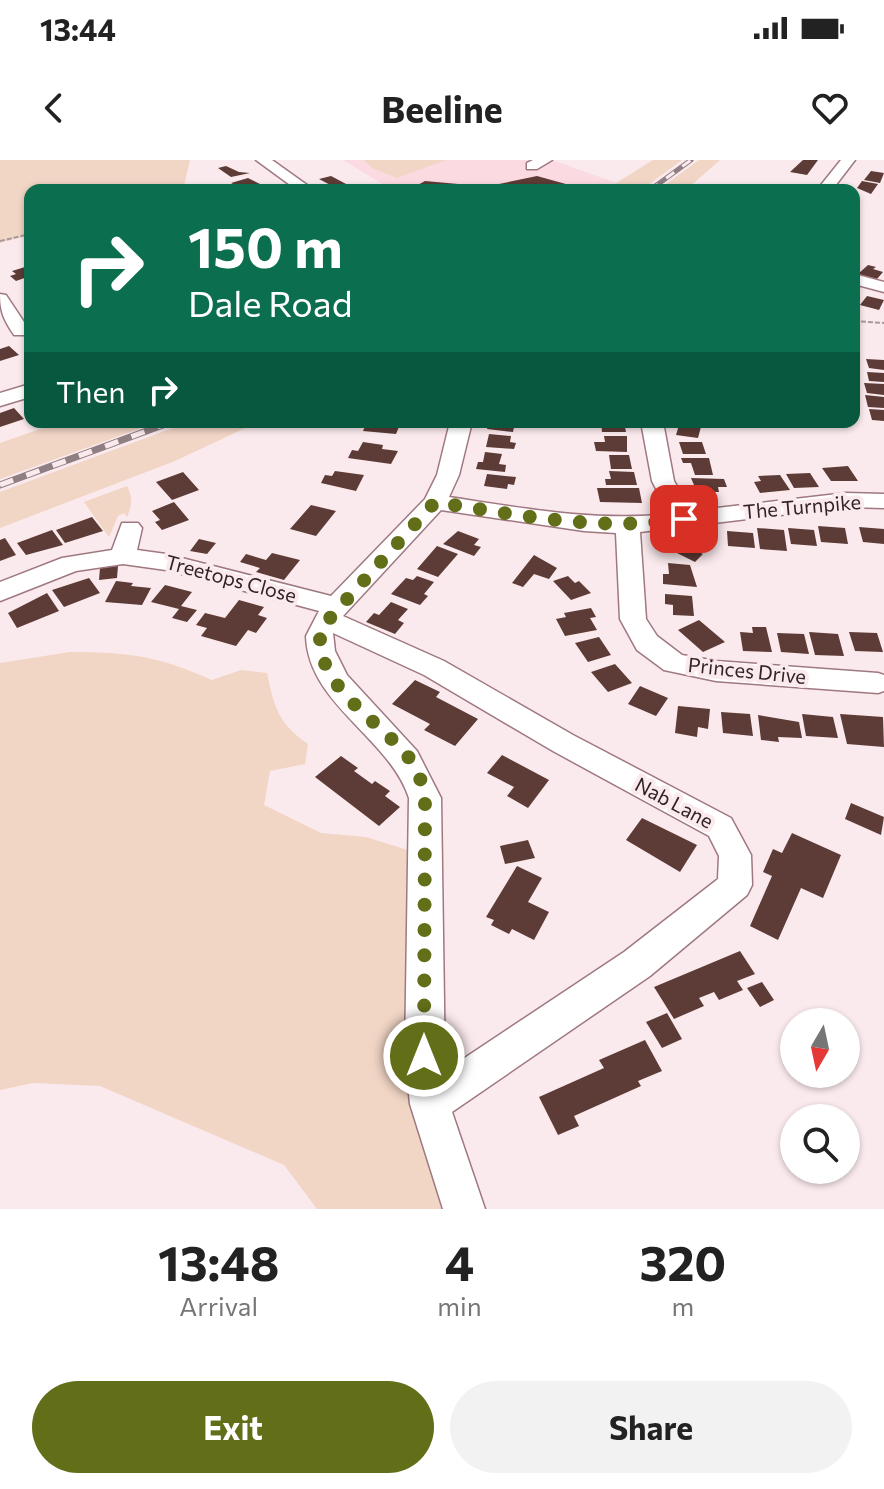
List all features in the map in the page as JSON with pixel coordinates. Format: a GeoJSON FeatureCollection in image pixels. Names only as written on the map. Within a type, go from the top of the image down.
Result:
{"type":"FeatureCollection","features":[{"type":"Feature","properties":{"kind":"street"},"geometry":{"type":"LineString","coordinates":[[263,160],[294,184]]}},
{"type":"Feature","properties":{"kind":"street"},"geometry":{"type":"LineString","coordinates":[[829,184],[848,160]]}},
{"type":"Feature","properties":{"kind":"street"},"geometry":{"type":"LineString","coordinates":[[860,281],[884,287]]}},
{"type":"Feature","properties":{"kind":"street"},"geometry":{"type":"LineString","coordinates":[[0,299],[24,329]]}},
{"type":"Feature","properties":{"kind":"street"},"geometry":{"type":"LineString","coordinates":[[0,336],[24,331]]}},
{"type":"Feature","properties":{"kind":"street"},"geometry":{"type":"LineString","coordinates":[[0,400],[24,392]]}},
{"type":"Feature","properties":{"kind":"street"},"geometry":{"type":"LineString","coordinates":[[459,428],[445,480],[435,502],[332,614],[321,628],[319,640],[325,662],[336,681],[409,757],[420,777],[425,798],[424,1056],[430,1104],[464,1209]]}},
{"type":"Feature","properties":{"kind":"street"},"geometry":{"type":"LineString","coordinates":[[653,428],[663,481],[684,519]]}},
{"type":"Feature","properties":{"kind":"street","name":"The Turnpike"},"geometry":{"type":"LineString","coordinates":[[435,502],[584,524],[628,526],[846,500],[884,501]]}},
{"type":"Feature","properties":{"kind":"street","name":"Princes Drive"},"geometry":{"type":"LineString","coordinates":[[628,526],[633,619],[647,643],[674,663],[716,671],[878,683]]}},
{"type":"Feature","properties":{"kind":"street"},"geometry":{"type":"LineString","coordinates":[[123,556],[130,528]]}},
{"type":"Feature","properties":{"kind":"street","name":"Treetops Close"},"geometry":{"type":"LineString","coordinates":[[0,592],[71,564],[123,556],[166,562],[332,614]]}},
{"type":"Feature","properties":{"kind":"street","name":"Nab Lane"},"geometry":{"type":"LineString","coordinates":[[332,614],[720,827],[735,855],[735,885],[637,964],[430,1104]]}},
{"type":"Feature","properties":{"kind":"path"},"geometry":{"type":"LineString","coordinates":[[0,241],[24,235]]}},
{"type":"Feature","properties":{"kind":"path"},"geometry":{"type":"LineString","coordinates":[[860,321],[884,323]]}},
{"type":"Feature","properties":{"kind":"shaded area"},"geometry":{"type":"Polygon","coordinates":[[[0,160],[190,160],[184,184],[24,184],[24,237],[0,243],[0,160]]]}},
{"type":"Feature","properties":{"kind":"shaded area"},"geometry":{"type":"Polygon","coordinates":[[[343,160],[552,160],[617,183],[615,184],[382,184],[343,160]]]}},
{"type":"Feature","properties":{"kind":"shaded area"},"geometry":{"type":"Polygon","coordinates":[[[364,160],[446,160],[397,178],[372,168],[364,160]]]}},
{"type":"Feature","properties":{"kind":"shaded area"},"geometry":{"type":"Polygon","coordinates":[[[653,160],[682,160],[649,184],[615,184],[653,160]]]}},
{"type":"Feature","properties":{"kind":"shaded area"},"geometry":{"type":"Polygon","coordinates":[[[699,160],[720,160],[693,184],[666,184],[699,160]]]}},
{"type":"Feature","properties":{"kind":"shaded area"},"geometry":{"type":"Polygon","coordinates":[[[43,428],[141,428],[0,479],[0,443],[43,428]]]}},
{"type":"Feature","properties":{"kind":"shaded area"},"geometry":{"type":"Polygon","coordinates":[[[173,428],[245,428],[175,461],[0,528],[0,492],[173,428]]]}},
{"type":"Feature","properties":{"kind":"shaded area"},"geometry":{"type":"Polygon","coordinates":[[[127,486],[131,498],[129,513],[127,517],[124,513],[118,516],[109,537],[84,502],[127,486]]]}},
{"type":"Feature","properties":{"kind":"shaded area"},"geometry":{"type":"Polygon","coordinates":[[[70,652],[143,657],[212,680],[241,670],[267,673],[279,713],[290,729],[308,744],[305,764],[270,771],[264,805],[321,833],[366,837],[414,852],[464,1209],[317,1209],[284,1165],[100,1086],[33,1083],[0,1090],[0,663],[70,652]]]}},
{"type":"Feature","properties":{"kind":"building"},"geometry":{"type":"Polygon","coordinates":[[[803,160],[818,160],[807,175],[790,172],[803,160]]]}},
{"type":"Feature","properties":{"kind":"building"},"geometry":{"type":"Polygon","coordinates":[[[226,166],[250,173],[231,177],[218,168],[226,166]]]}},
{"type":"Feature","properties":{"kind":"building"},"geometry":{"type":"Polygon","coordinates":[[[871,171],[884,173],[880,183],[864,180],[871,171]]]}},
{"type":"Feature","properties":{"kind":"building"},"geometry":{"type":"Polygon","coordinates":[[[331,176],[346,184],[328,184],[319,179],[331,176]]]}},
{"type":"Feature","properties":{"kind":"building"},"geometry":{"type":"Polygon","coordinates":[[[537,176],[566,184],[499,184],[537,176]]]}},
{"type":"Feature","properties":{"kind":"building"},"geometry":{"type":"Polygon","coordinates":[[[248,178],[260,184],[233,184],[248,178]]]}},
{"type":"Feature","properties":{"kind":"building"},"geometry":{"type":"Polygon","coordinates":[[[425,181],[458,184],[420,184],[425,181]]]}},
{"type":"Feature","properties":{"kind":"building"},"geometry":{"type":"Polygon","coordinates":[[[862,181],[878,184],[871,194],[860,189],[862,181]]]}},
{"type":"Feature","properties":{"kind":"building"},"geometry":{"type":"Polygon","coordinates":[[[868,265],[883,272],[877,279],[860,272],[868,265]]]}},
{"type":"Feature","properties":{"kind":"building"},"geometry":{"type":"Polygon","coordinates":[[[24,267],[24,278],[16,281],[10,276],[16,274],[12,271],[24,267]]]}},
{"type":"Feature","properties":{"kind":"building"},"geometry":{"type":"Polygon","coordinates":[[[867,296],[884,300],[879,310],[860,305],[867,296]]]}},
{"type":"Feature","properties":{"kind":"building"},"geometry":{"type":"Polygon","coordinates":[[[9,346],[19,355],[0,361],[0,349],[9,346]]]}},
{"type":"Feature","properties":{"kind":"building"},"geometry":{"type":"Polygon","coordinates":[[[866,359],[884,360],[884,370],[869,368],[866,359]]]}},
{"type":"Feature","properties":{"kind":"building"},"geometry":{"type":"Polygon","coordinates":[[[867,372],[884,373],[884,382],[869,381],[867,372]]]}},
{"type":"Feature","properties":{"kind":"building"},"geometry":{"type":"Polygon","coordinates":[[[864,383],[884,384],[884,395],[867,393],[864,383]]]}},
{"type":"Feature","properties":{"kind":"building"},"geometry":{"type":"Polygon","coordinates":[[[865,395],[884,397],[884,408],[868,407],[865,395]]]}},
{"type":"Feature","properties":{"kind":"building"},"geometry":{"type":"Polygon","coordinates":[[[14,408],[24,419],[0,427],[0,413],[14,408]]]}},
{"type":"Feature","properties":{"kind":"building"},"geometry":{"type":"Polygon","coordinates":[[[869,409],[884,410],[884,421],[872,420],[869,409]]]}},
{"type":"Feature","properties":{"kind":"building"},"geometry":{"type":"Polygon","coordinates":[[[364,428],[398,428],[396,434],[363,431],[364,428]]]}},
{"type":"Feature","properties":{"kind":"building"},"geometry":{"type":"Polygon","coordinates":[[[487,428],[514,428],[513,432],[487,428]]]}},
{"type":"Feature","properties":{"kind":"building"},"geometry":{"type":"Polygon","coordinates":[[[602,428],[625,428],[626,432],[602,432],[602,428]]]}},
{"type":"Feature","properties":{"kind":"building"},"geometry":{"type":"Polygon","coordinates":[[[678,428],[701,428],[698,438],[676,435],[678,428]]]}},
{"type":"Feature","properties":{"kind":"building"},"geometry":{"type":"Polygon","coordinates":[[[489,434],[511,436],[510,442],[516,443],[514,449],[486,447],[489,434]]]}},
{"type":"Feature","properties":{"kind":"building"},"geometry":{"type":"Polygon","coordinates":[[[604,436],[627,436],[627,452],[596,451],[594,442],[605,442],[604,436]]]}},
{"type":"Feature","properties":{"kind":"building"},"geometry":{"type":"Polygon","coordinates":[[[363,442],[398,451],[391,464],[348,458],[352,450],[358,451],[363,442]]]}},
{"type":"Feature","properties":{"kind":"building"},"geometry":{"type":"Polygon","coordinates":[[[679,442],[702,442],[706,454],[683,454],[679,442]]]}},
{"type":"Feature","properties":{"kind":"building"},"geometry":{"type":"Polygon","coordinates":[[[485,452],[502,454],[499,464],[506,465],[505,472],[476,469],[478,462],[483,462],[485,452]]]}},
{"type":"Feature","properties":{"kind":"building"},"geometry":{"type":"Polygon","coordinates":[[[609,455],[629,455],[632,469],[611,469],[609,455]]]}},
{"type":"Feature","properties":{"kind":"building"},"geometry":{"type":"Polygon","coordinates":[[[681,458],[709,458],[713,475],[695,475],[691,463],[683,463],[681,458]]]}},
{"type":"Feature","properties":{"kind":"building"},"geometry":{"type":"Polygon","coordinates":[[[848,466],[858,481],[831,481],[822,468],[848,466]]]}},
{"type":"Feature","properties":{"kind":"building"},"geometry":{"type":"Polygon","coordinates":[[[335,471],[364,475],[356,491],[321,483],[325,475],[332,476],[335,471]]]}},
{"type":"Feature","properties":{"kind":"building"},"geometry":{"type":"Polygon","coordinates":[[[609,471],[634,472],[637,485],[606,485],[605,479],[611,479],[609,471]]]}},
{"type":"Feature","properties":{"kind":"building"},"geometry":{"type":"Polygon","coordinates":[[[183,472],[199,490],[172,500],[156,482],[183,472]]]}},
{"type":"Feature","properties":{"kind":"building"},"geometry":{"type":"Polygon","coordinates":[[[810,473],[819,487],[794,488],[786,474],[810,473]]]}},
{"type":"Feature","properties":{"kind":"building"},"geometry":{"type":"Polygon","coordinates":[[[487,474],[516,477],[514,485],[508,484],[507,489],[484,486],[487,474]]]}},
{"type":"Feature","properties":{"kind":"building"},"geometry":{"type":"Polygon","coordinates":[[[780,475],[790,490],[760,493],[754,482],[761,481],[758,476],[780,475]]]}},
{"type":"Feature","properties":{"kind":"building"},"geometry":{"type":"Polygon","coordinates":[[[691,478],[724,479],[727,487],[718,487],[719,492],[697,492],[691,478]]]}},
{"type":"Feature","properties":{"kind":"building"},"geometry":{"type":"Polygon","coordinates":[[[597,488],[639,488],[642,503],[600,502],[597,488]]]}},
{"type":"Feature","properties":{"kind":"building"},"geometry":{"type":"Polygon","coordinates":[[[174,502],[189,520],[162,530],[155,522],[160,520],[152,511],[174,502]]]}},
{"type":"Feature","properties":{"kind":"building"},"geometry":{"type":"Polygon","coordinates":[[[311,505],[336,511],[316,536],[290,529],[311,505]]]}},
{"type":"Feature","properties":{"kind":"building"},"geometry":{"type":"Polygon","coordinates":[[[92,517],[103,531],[65,543],[56,530],[92,517]]]}},
{"type":"Feature","properties":{"kind":"building"},"geometry":{"type":"Polygon","coordinates":[[[818,526],[845,528],[848,544],[821,542],[818,526]]]}},
{"type":"Feature","properties":{"kind":"building"},"geometry":{"type":"Polygon","coordinates":[[[859,527],[884,529],[884,544],[863,542],[859,527]]]}},
{"type":"Feature","properties":{"kind":"building"},"geometry":{"type":"Polygon","coordinates":[[[757,528],[784,530],[787,551],[760,549],[757,528]]]}},
{"type":"Feature","properties":{"kind":"building"},"geometry":{"type":"Polygon","coordinates":[[[788,528],[814,530],[817,546],[791,544],[788,528]]]}},
{"type":"Feature","properties":{"kind":"building"},"geometry":{"type":"Polygon","coordinates":[[[52,530],[63,545],[26,555],[17,543],[52,530]]]}},
{"type":"Feature","properties":{"kind":"building"},"geometry":{"type":"Polygon","coordinates":[[[695,530],[714,538],[699,552],[703,554],[695,562],[667,548],[675,541],[680,543],[695,530]]]}},
{"type":"Feature","properties":{"kind":"building"},"geometry":{"type":"Polygon","coordinates":[[[458,531],[479,539],[474,545],[481,547],[474,556],[443,544],[458,531]]]}},
{"type":"Feature","properties":{"kind":"building"},"geometry":{"type":"Polygon","coordinates":[[[727,531],[753,533],[755,548],[728,546],[727,531]]]}},
{"type":"Feature","properties":{"kind":"building"},"geometry":{"type":"Polygon","coordinates":[[[5,538],[16,555],[0,561],[0,540],[5,538]]]}},
{"type":"Feature","properties":{"kind":"building"},"geometry":{"type":"Polygon","coordinates":[[[199,539],[216,543],[207,554],[190,551],[199,539]]]}},
{"type":"Feature","properties":{"kind":"building"},"geometry":{"type":"Polygon","coordinates":[[[437,546],[458,554],[438,577],[417,569],[437,546]]]}},
{"type":"Feature","properties":{"kind":"building"},"geometry":{"type":"Polygon","coordinates":[[[272,553],[300,560],[284,580],[256,572],[260,568],[240,562],[246,554],[266,560],[272,553]]]}},
{"type":"Feature","properties":{"kind":"building"},"geometry":{"type":"Polygon","coordinates":[[[534,555],[557,568],[549,579],[534,574],[523,587],[512,583],[534,555]]]}},
{"type":"Feature","properties":{"kind":"building"},"geometry":{"type":"Polygon","coordinates":[[[668,563],[690,565],[697,587],[663,584],[663,574],[669,574],[668,563]]]}},
{"type":"Feature","properties":{"kind":"building"},"geometry":{"type":"Polygon","coordinates":[[[118,566],[117,578],[99,580],[100,568],[118,566]]]}},
{"type":"Feature","properties":{"kind":"building"},"geometry":{"type":"Polygon","coordinates":[[[417,576],[434,582],[420,605],[391,594],[406,578],[413,580],[417,576]]]}},
{"type":"Feature","properties":{"kind":"building"},"geometry":{"type":"Polygon","coordinates":[[[568,576],[575,583],[579,581],[591,593],[571,600],[553,581],[568,576]]]}},
{"type":"Feature","properties":{"kind":"building"},"geometry":{"type":"Polygon","coordinates":[[[89,578],[100,593],[64,607],[52,590],[89,578]]]}},
{"type":"Feature","properties":{"kind":"building"},"geometry":{"type":"Polygon","coordinates":[[[116,581],[151,588],[142,605],[105,602],[116,581]]]}},
{"type":"Feature","properties":{"kind":"building"},"geometry":{"type":"Polygon","coordinates":[[[165,585],[192,592],[181,606],[197,610],[187,622],[172,618],[179,609],[151,602],[165,585]]]}},
{"type":"Feature","properties":{"kind":"building"},"geometry":{"type":"Polygon","coordinates":[[[47,593],[59,611],[17,628],[8,613],[47,593]]]}},
{"type":"Feature","properties":{"kind":"building"},"geometry":{"type":"Polygon","coordinates":[[[665,594],[692,596],[694,616],[673,615],[673,605],[665,604],[665,594]]]}},
{"type":"Feature","properties":{"kind":"building"},"geometry":{"type":"Polygon","coordinates":[[[239,600],[264,607],[258,615],[267,618],[256,633],[248,630],[236,646],[201,636],[207,628],[196,625],[205,613],[225,618],[239,600]]]}},
{"type":"Feature","properties":{"kind":"building"},"geometry":{"type":"Polygon","coordinates":[[[391,602],[408,609],[398,620],[404,623],[395,634],[366,622],[374,613],[379,615],[391,602]]]}},
{"type":"Feature","properties":{"kind":"building"},"geometry":{"type":"Polygon","coordinates":[[[591,608],[596,617],[590,618],[597,630],[565,636],[556,619],[566,617],[564,613],[591,608]]]}},
{"type":"Feature","properties":{"kind":"building"},"geometry":{"type":"Polygon","coordinates":[[[699,620],[725,642],[703,652],[678,630],[699,620]]]}},
{"type":"Feature","properties":{"kind":"building"},"geometry":{"type":"Polygon","coordinates":[[[752,627],[766,627],[772,652],[743,651],[740,632],[753,633],[752,627]]]}},
{"type":"Feature","properties":{"kind":"building"},"geometry":{"type":"Polygon","coordinates":[[[809,632],[838,634],[844,656],[815,655],[809,632]]]}},
{"type":"Feature","properties":{"kind":"building"},"geometry":{"type":"Polygon","coordinates":[[[849,632],[877,633],[883,652],[855,651],[849,632]]]}},
{"type":"Feature","properties":{"kind":"building"},"geometry":{"type":"Polygon","coordinates":[[[777,633],[804,634],[809,654],[781,652],[777,633]]]}},
{"type":"Feature","properties":{"kind":"building"},"geometry":{"type":"Polygon","coordinates":[[[599,637],[611,655],[588,662],[575,643],[599,637]]]}},
{"type":"Feature","properties":{"kind":"building"},"geometry":{"type":"Polygon","coordinates":[[[615,664],[632,683],[608,692],[591,672],[615,664]]]}},
{"type":"Feature","properties":{"kind":"building"},"geometry":{"type":"Polygon","coordinates":[[[415,680],[440,692],[436,697],[478,719],[455,746],[424,730],[430,724],[392,704],[415,680]]]}},
{"type":"Feature","properties":{"kind":"building"},"geometry":{"type":"Polygon","coordinates":[[[640,686],[668,698],[656,716],[628,704],[640,686]]]}},
{"type":"Feature","properties":{"kind":"building"},"geometry":{"type":"Polygon","coordinates":[[[678,706],[710,709],[708,729],[698,727],[697,737],[675,733],[678,706]]]}},
{"type":"Feature","properties":{"kind":"building"},"geometry":{"type":"Polygon","coordinates":[[[721,712],[750,714],[753,736],[723,733],[721,712]]]}},
{"type":"Feature","properties":{"kind":"building"},"geometry":{"type":"Polygon","coordinates":[[[802,714],[833,717],[838,738],[806,736],[802,714]]]}},
{"type":"Feature","properties":{"kind":"building"},"geometry":{"type":"Polygon","coordinates":[[[840,714],[883,717],[884,747],[847,744],[840,714]]]}},
{"type":"Feature","properties":{"kind":"building"},"geometry":{"type":"Polygon","coordinates":[[[758,715],[799,722],[802,738],[778,737],[779,742],[761,740],[758,715]]]}},
{"type":"Feature","properties":{"kind":"building"},"geometry":{"type":"Polygon","coordinates":[[[502,755],[549,780],[528,808],[507,796],[514,787],[487,773],[502,755]]]}},
{"type":"Feature","properties":{"kind":"building"},"geometry":{"type":"Polygon","coordinates":[[[341,756],[358,768],[354,771],[372,784],[375,781],[390,791],[385,796],[400,807],[379,826],[315,777],[341,756]]]}},
{"type":"Feature","properties":{"kind":"building"},"geometry":{"type":"Polygon","coordinates":[[[851,803],[884,817],[881,835],[845,819],[851,803]]]}},
{"type":"Feature","properties":{"kind":"building"},"geometry":{"type":"Polygon","coordinates":[[[642,818],[697,845],[680,872],[626,840],[642,818]]]}},
{"type":"Feature","properties":{"kind":"building"},"geometry":{"type":"Polygon","coordinates":[[[792,833],[841,855],[823,898],[801,888],[778,940],[750,926],[772,876],[763,872],[773,849],[782,853],[792,833]]]}},
{"type":"Feature","properties":{"kind":"building"},"geometry":{"type":"Polygon","coordinates":[[[528,840],[535,858],[505,864],[500,846],[528,840]]]}},
{"type":"Feature","properties":{"kind":"building"},"geometry":{"type":"Polygon","coordinates":[[[517,866],[542,878],[528,902],[549,912],[534,940],[512,929],[509,934],[491,925],[494,920],[486,917],[517,866]]]}},
{"type":"Feature","properties":{"kind":"building"},"geometry":{"type":"Polygon","coordinates":[[[740,951],[755,974],[737,981],[743,990],[719,1000],[714,992],[699,998],[704,1006],[674,1019],[654,987],[740,951]]]}},
{"type":"Feature","properties":{"kind":"building"},"geometry":{"type":"Polygon","coordinates":[[[762,982],[774,1000],[760,1007],[747,988],[762,982]]]}},
{"type":"Feature","properties":{"kind":"building"},"geometry":{"type":"Polygon","coordinates":[[[667,1013],[682,1039],[662,1048],[646,1022],[667,1013]]]}},
{"type":"Feature","properties":{"kind":"building"},"geometry":{"type":"Polygon","coordinates":[[[645,1040],[662,1071],[638,1081],[641,1086],[574,1116],[579,1126],[558,1135],[539,1097],[604,1068],[599,1060],[645,1040]]]}},
{"type":"Feature","properties":{"kind":"railway"},"geometry":{"type":"LineString","coordinates":[[658,184],[691,160]]}},
{"type":"Feature","properties":{"kind":"railway"},"geometry":{"type":"LineString","coordinates":[[0,485],[155,428]]}},
{"type":"Feature","properties":{"kind":"route"},"geometry":{"type":"LineString","coordinates":[[424,1056],[425,798],[420,777],[409,757],[349,698],[336,681],[325,662],[319,640],[321,628],[435,502],[584,524],[628,526],[684,519]]}}]}
